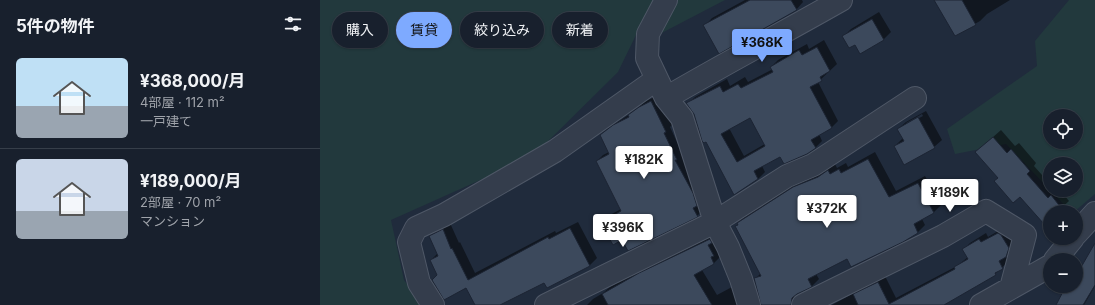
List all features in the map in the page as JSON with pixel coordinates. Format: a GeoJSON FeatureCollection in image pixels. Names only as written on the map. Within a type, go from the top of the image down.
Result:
{"type":"FeatureCollection","features":[{"type":"Feature","properties":{"kind":"street"},"geometry":{"type":"LineString","coordinates":[[666,0],[648,34],[647,58],[661,89],[682,118],[716,222],[741,279],[749,305]]}},
{"type":"Feature","properties":{"kind":"street"},"geometry":{"type":"LineString","coordinates":[[433,305],[419,282],[409,242],[416,228],[444,215],[661,89],[725,64],[841,0]]}},
{"type":"Feature","properties":{"kind":"street"},"geometry":{"type":"LineString","coordinates":[[546,305],[716,222],[787,176],[813,165],[915,98]]}},
{"type":"Feature","properties":{"kind":"street"},"geometry":{"type":"LineString","coordinates":[[803,305],[943,236],[986,211],[1025,235],[1012,288]]}},
{"type":"Feature","properties":{"kind":"street"},"geometry":{"type":"LineString","coordinates":[[1083,226],[1095,213]]}},
{"type":"Feature","properties":{"kind":"street"},"geometry":{"type":"LineString","coordinates":[[1061,253],[1067,245]]}},
{"type":"Feature","properties":{"kind":"street"},"geometry":{"type":"LineString","coordinates":[[981,305],[1043,270]]}},
{"type":"Feature","properties":{"kind":"green space"},"geometry":{"type":"Polygon","coordinates":[[[320,0],[653,0],[618,72],[532,157],[391,220],[404,280],[423,305],[320,305],[320,0]]]}},
{"type":"Feature","properties":{"kind":"green space"},"geometry":{"type":"Polygon","coordinates":[[[674,0],[725,0],[654,37],[674,0]]]}},
{"type":"Feature","properties":{"kind":"green space"},"geometry":{"type":"Polygon","coordinates":[[[1069,0],[1095,0],[1095,194],[1082,205],[1064,205],[1057,197],[1083,197],[1083,157],[1043,157],[1043,183],[1006,144],[955,154],[947,129],[1037,66],[1035,41],[1069,0]]]}},
{"type":"Feature","properties":{"kind":"building"},"geometry":{"type":"Polygon","coordinates":[[[750,0],[791,0],[797,10],[719,54],[703,25],[750,0]]]}},
{"type":"Feature","properties":{"kind":"building"},"geometry":{"type":"Polygon","coordinates":[[[934,0],[962,0],[976,25],[955,36],[934,0]]]}},
{"type":"Feature","properties":{"kind":"building"},"geometry":{"type":"Polygon","coordinates":[[[872,19],[884,40],[860,54],[855,45],[849,48],[842,36],[872,19]]]}},
{"type":"Feature","properties":{"kind":"building"},"geometry":{"type":"Polygon","coordinates":[[[817,47],[830,71],[820,77],[822,81],[810,87],[832,128],[811,140],[816,148],[807,154],[784,164],[780,157],[754,171],[758,179],[734,195],[706,142],[704,143],[702,141],[694,114],[686,103],[720,86],[723,92],[738,84],[741,88],[773,72],[770,67],[799,50],[802,55],[817,47]],[[750,118],[721,134],[737,162],[765,146],[750,118]]]}},
{"type":"Feature","properties":{"kind":"building"},"geometry":{"type":"Polygon","coordinates":[[[651,101],[666,132],[664,133],[677,160],[675,160],[693,193],[697,206],[693,208],[698,217],[628,251],[622,240],[613,245],[604,229],[607,228],[603,221],[621,211],[596,161],[609,154],[600,135],[613,125],[629,117],[628,115],[639,107],[651,101]]]}},
{"type":"Feature","properties":{"kind":"building"},"geometry":{"type":"Polygon","coordinates":[[[918,117],[935,148],[904,165],[894,146],[904,141],[897,129],[918,117]]]}},
{"type":"Feature","properties":{"kind":"building"},"geometry":{"type":"Polygon","coordinates":[[[993,137],[1007,153],[1011,149],[1030,171],[1027,174],[1043,192],[1043,197],[1053,197],[1059,205],[1043,205],[1043,223],[1020,197],[1013,203],[994,181],[998,178],[975,152],[993,137]]]}},
{"type":"Feature","properties":{"kind":"building"},"geometry":{"type":"Polygon","coordinates":[[[868,159],[889,197],[918,183],[934,213],[914,224],[918,233],[903,242],[851,267],[847,259],[808,279],[812,287],[792,298],[791,305],[761,305],[754,278],[761,276],[735,226],[738,225],[737,223],[793,187],[818,177],[828,170],[830,174],[839,169],[841,173],[868,159]]]}},
{"type":"Feature","properties":{"kind":"building"},"geometry":{"type":"Polygon","coordinates":[[[570,228],[590,266],[547,288],[544,283],[500,305],[475,305],[466,288],[444,300],[432,280],[437,275],[430,260],[438,256],[429,236],[443,229],[451,249],[452,248],[468,280],[548,237],[549,239],[570,228]]]}},
{"type":"Feature","properties":{"kind":"building"},"geometry":{"type":"Polygon","coordinates":[[[998,233],[1001,235],[1009,248],[1006,257],[999,261],[1003,269],[995,273],[996,275],[944,305],[858,305],[853,294],[878,282],[889,304],[955,269],[954,267],[968,259],[962,249],[979,239],[981,242],[998,233]]]}},
{"type":"Feature","properties":{"kind":"building"},"geometry":{"type":"Polygon","coordinates":[[[710,239],[712,243],[708,245],[714,256],[711,257],[714,264],[694,275],[712,305],[608,305],[602,294],[639,273],[710,239]]]}},
{"type":"Feature","properties":{"kind":"building"},"geometry":{"type":"Polygon","coordinates":[[[1095,243],[1095,285],[1083,305],[1056,305],[1062,293],[1083,293],[1083,264],[1095,243]]]}}]}
